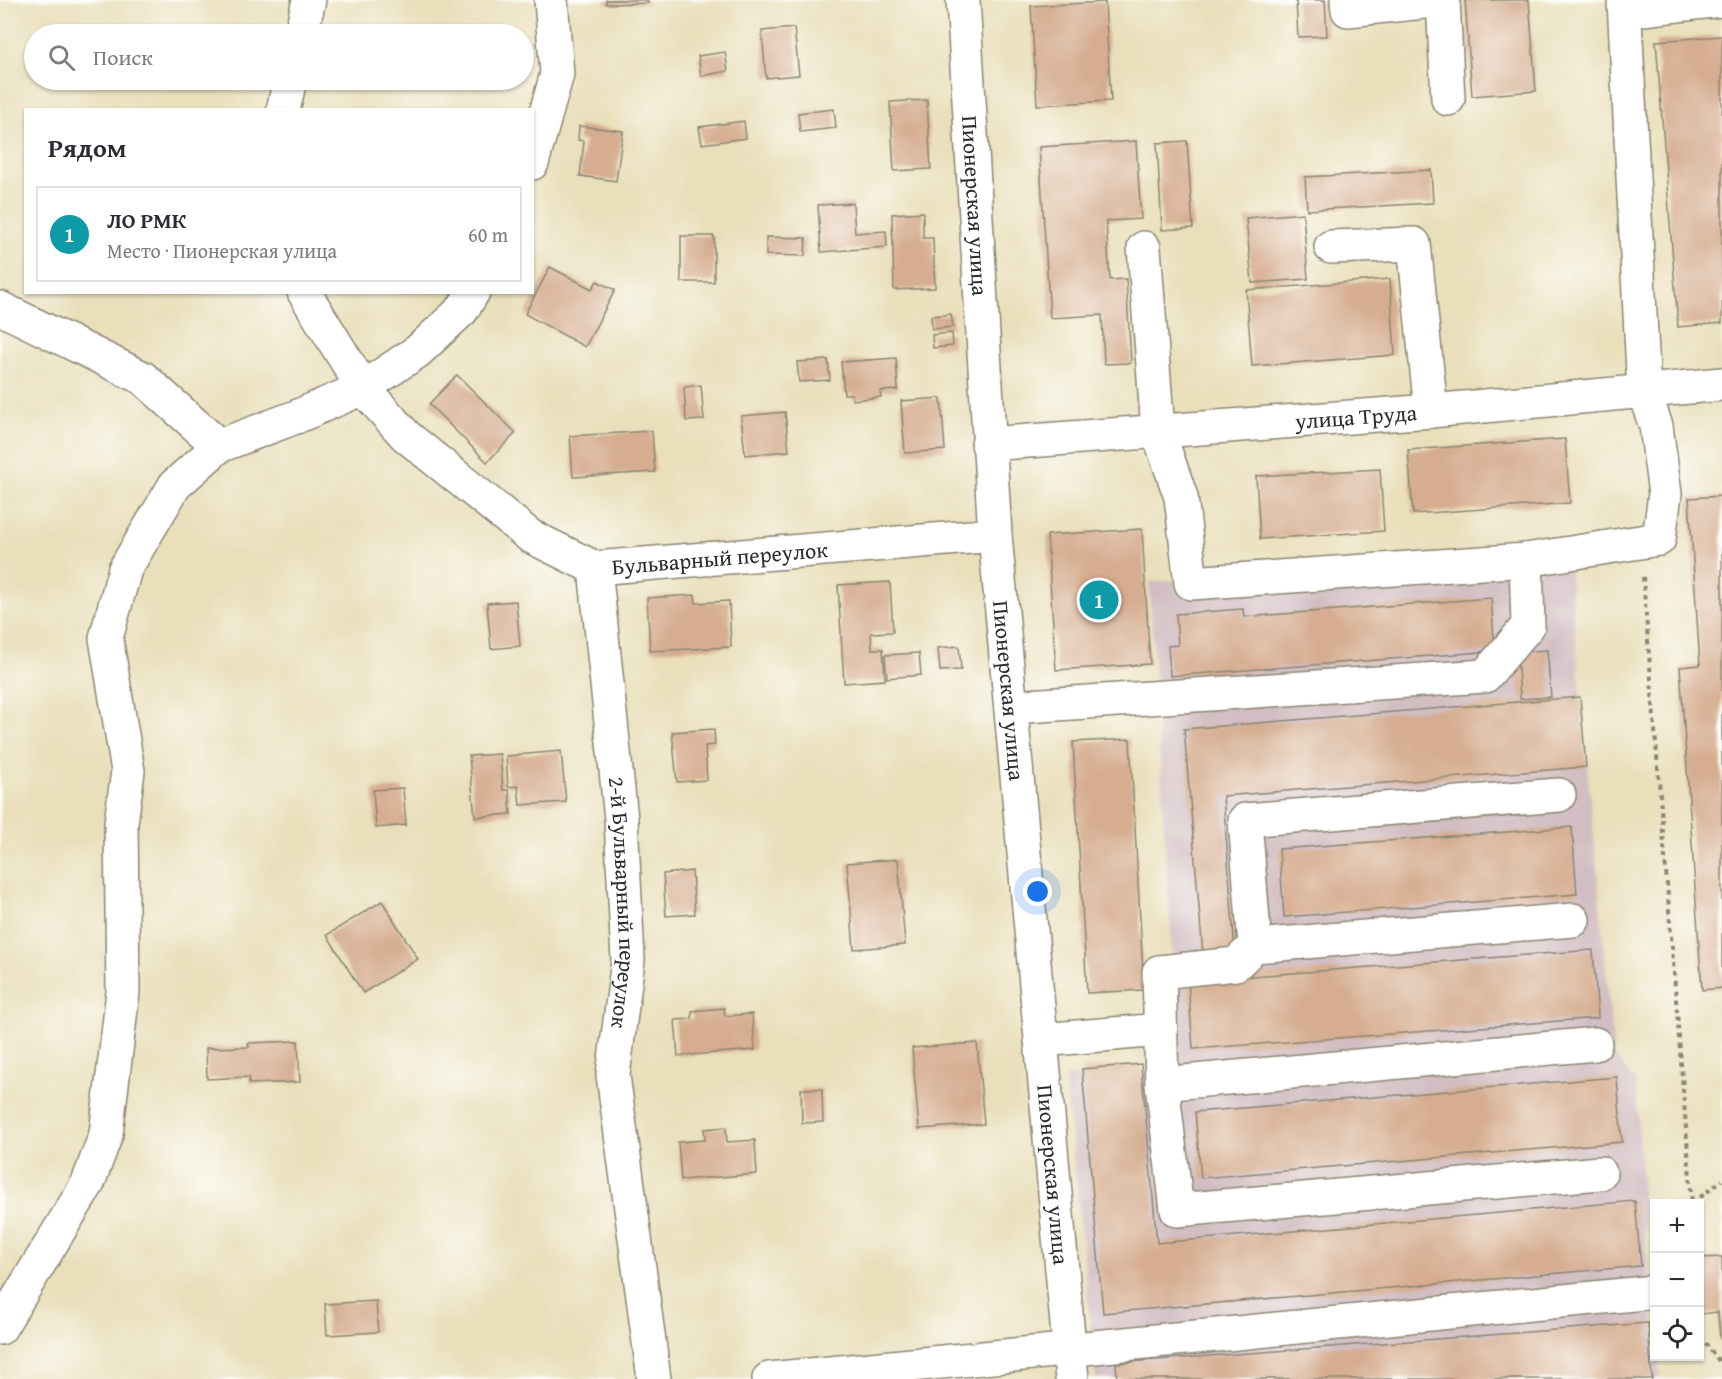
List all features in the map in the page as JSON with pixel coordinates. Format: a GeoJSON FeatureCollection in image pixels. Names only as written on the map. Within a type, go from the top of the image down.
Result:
{"type":"FeatureCollection","features":[{"type":"Feature","properties":{"kind":"street"},"geometry":{"type":"LineString","coordinates":[[303,24],[309,0]]}},
{"type":"Feature","properties":{"kind":"street"},"geometry":{"type":"LineString","coordinates":[[534,156],[557,74],[551,0]]}},
{"type":"Feature","properties":{"kind":"street","name":"Пионерская улица"},"geometry":{"type":"LineString","coordinates":[[963,0],[995,535],[1071,1364]]}},
{"type":"Feature","properties":{"kind":"street"},"geometry":{"type":"LineString","coordinates":[[1347,0],[1348,10],[1443,0],[1448,99]]}},
{"type":"Feature","properties":{"kind":"street"},"geometry":{"type":"LineString","coordinates":[[1144,248],[1158,432],[1180,497],[1191,583],[1526,560],[1659,539],[1665,494],[1656,426],[1644,392],[1625,5],[1721,0]]}},
{"type":"Feature","properties":{"kind":"street"},"geometry":{"type":"LineString","coordinates":[[283,108],[288,90]]}},
{"type":"Feature","properties":{"kind":"street"},"geometry":{"type":"LineString","coordinates":[[1331,248],[1414,244],[1431,411]]}},
{"type":"Feature","properties":{"kind":"street","name":"Бульварный переулок"},"geometry":{"type":"LineString","coordinates":[[305,294],[363,388],[406,436],[530,536],[595,568],[995,535]]}},
{"type":"Feature","properties":{"kind":"street"},"geometry":{"type":"LineString","coordinates":[[0,1328],[88,1183],[106,1134],[123,992],[121,824],[128,771],[106,639],[125,569],[175,485],[219,446],[296,417],[363,388],[418,351],[462,310],[472,294]]}},
{"type":"Feature","properties":{"kind":"street"},"geometry":{"type":"LineString","coordinates":[[0,308],[143,378],[219,446]]}},
{"type":"Feature","properties":{"kind":"street","name":"улица Труда"},"geometry":{"type":"LineString","coordinates":[[988,444],[1431,411],[1722,384]]}},
{"type":"Feature","properties":{"kind":"street"},"geometry":{"type":"LineString","coordinates":[[1011,707],[1485,676],[1527,626],[1526,560]]}},
{"type":"Feature","properties":{"kind":"street","name":"2-й Бульварный переулок"},"geometry":{"type":"LineString","coordinates":[[595,568],[621,819],[628,960],[613,1075],[654,1379]]}},
{"type":"Feature","properties":{"kind":"street"},"geometry":{"type":"LineString","coordinates":[[1255,946],[1245,820],[1559,795]]}},
{"type":"Feature","properties":{"kind":"street"},"geometry":{"type":"LineString","coordinates":[[1573,920],[1255,946],[1236,964],[1159,972],[1162,1083],[1177,1210],[1600,1173]]}},
{"type":"Feature","properties":{"kind":"street"},"geometry":{"type":"LineString","coordinates":[[1041,1040],[1161,1030]]}},
{"type":"Feature","properties":{"kind":"street"},"geometry":{"type":"LineString","coordinates":[[1162,1083],[1595,1044]]}},
{"type":"Feature","properties":{"kind":"street"},"geometry":{"type":"LineString","coordinates":[[769,1379],[1071,1364],[1650,1292]]}},
{"type":"Feature","properties":{"kind":"path"},"geometry":{"type":"LineString","coordinates":[[1640,541],[1692,1199]]}},
{"type":"Feature","properties":{"kind":"path"},"geometry":{"type":"LineString","coordinates":[[1697,1199],[1722,1180]]}},
{"type":"Feature","properties":{"kind":"path"},"geometry":{"type":"LineString","coordinates":[[1704,1341],[1722,1365]]}},
{"type":"Feature","properties":{"kind":"shaded area"},"geometry":{"type":"Polygon","coordinates":[[[1568,555],[1614,1055],[1636,1083],[1650,1289],[1650,1361],[1658,1361],[1660,1379],[1096,1379],[1065,1077],[1179,1067],[1149,582],[1568,555]]]}},
{"type":"Feature","properties":{"kind":"building"},"geometry":{"type":"Polygon","coordinates":[[[606,0],[647,0],[648,3],[606,4],[606,0]]]}},
{"type":"Feature","properties":{"kind":"building"},"geometry":{"type":"Polygon","coordinates":[[[1296,0],[1325,0],[1327,36],[1298,37],[1296,0]]]}},
{"type":"Feature","properties":{"kind":"building"},"geometry":{"type":"Polygon","coordinates":[[[1465,0],[1529,0],[1536,91],[1472,96],[1465,0]]]}},
{"type":"Feature","properties":{"kind":"building"},"geometry":{"type":"Polygon","coordinates":[[[1105,2],[1111,101],[1037,105],[1031,6],[1105,2]]]}},
{"type":"Feature","properties":{"kind":"building"},"geometry":{"type":"Polygon","coordinates":[[[794,28],[799,75],[766,78],[762,31],[794,28]]]}},
{"type":"Feature","properties":{"kind":"building"},"geometry":{"type":"Polygon","coordinates":[[[1722,36],[1722,323],[1678,327],[1656,41],[1722,36]]]}},
{"type":"Feature","properties":{"kind":"building"},"geometry":{"type":"Polygon","coordinates":[[[725,52],[728,71],[701,76],[698,56],[725,52]]]}},
{"type":"Feature","properties":{"kind":"building"},"geometry":{"type":"Polygon","coordinates":[[[927,100],[931,169],[894,171],[890,102],[927,100]]]}},
{"type":"Feature","properties":{"kind":"building"},"geometry":{"type":"Polygon","coordinates":[[[834,109],[836,128],[800,132],[798,113],[834,109]]]}},
{"type":"Feature","properties":{"kind":"building"},"geometry":{"type":"Polygon","coordinates":[[[744,121],[746,138],[702,144],[699,127],[744,121]]]}},
{"type":"Feature","properties":{"kind":"building"},"geometry":{"type":"Polygon","coordinates":[[[579,126],[623,131],[616,181],[580,176],[584,141],[578,140],[579,126]]]}},
{"type":"Feature","properties":{"kind":"building"},"geometry":{"type":"Polygon","coordinates":[[[1136,141],[1141,219],[1106,221],[1110,280],[1126,279],[1131,363],[1104,364],[1102,315],[1050,318],[1039,147],[1136,141]]]}},
{"type":"Feature","properties":{"kind":"building"},"geometry":{"type":"Polygon","coordinates":[[[1187,141],[1193,228],[1162,230],[1157,143],[1187,141]]]}},
{"type":"Feature","properties":{"kind":"building"},"geometry":{"type":"Polygon","coordinates":[[[1431,170],[1433,203],[1307,210],[1305,177],[1431,170]]]}},
{"type":"Feature","properties":{"kind":"building"},"geometry":{"type":"Polygon","coordinates":[[[853,203],[855,233],[886,231],[887,247],[821,252],[818,205],[853,203]]]}},
{"type":"Feature","properties":{"kind":"building"},"geometry":{"type":"Polygon","coordinates":[[[923,212],[923,238],[933,238],[935,288],[894,290],[892,214],[923,212]]]}},
{"type":"Feature","properties":{"kind":"building"},"geometry":{"type":"Polygon","coordinates":[[[1303,213],[1308,279],[1252,283],[1246,218],[1303,213]]]}},
{"type":"Feature","properties":{"kind":"building"},"geometry":{"type":"Polygon","coordinates":[[[681,236],[714,236],[714,282],[681,282],[681,236]]]}},
{"type":"Feature","properties":{"kind":"building"},"geometry":{"type":"Polygon","coordinates":[[[766,237],[806,238],[805,256],[766,255],[766,237]]]}},
{"type":"Feature","properties":{"kind":"building"},"geometry":{"type":"Polygon","coordinates":[[[550,267],[592,289],[597,281],[615,290],[585,347],[525,314],[550,267]]]}},
{"type":"Feature","properties":{"kind":"building"},"geometry":{"type":"Polygon","coordinates":[[[1390,279],[1395,355],[1252,366],[1246,290],[1390,279]]]}},
{"type":"Feature","properties":{"kind":"building"},"geometry":{"type":"Polygon","coordinates":[[[951,314],[953,327],[932,329],[931,316],[951,314]]]}},
{"type":"Feature","properties":{"kind":"building"},"geometry":{"type":"Polygon","coordinates":[[[952,333],[953,346],[933,348],[932,335],[952,333]]]}},
{"type":"Feature","properties":{"kind":"building"},"geometry":{"type":"Polygon","coordinates":[[[896,358],[898,390],[880,391],[881,397],[853,400],[852,394],[844,394],[841,362],[896,358]]]}},
{"type":"Feature","properties":{"kind":"building"},"geometry":{"type":"Polygon","coordinates":[[[828,360],[830,380],[799,382],[797,362],[828,360]]]}},
{"type":"Feature","properties":{"kind":"building"},"geometry":{"type":"Polygon","coordinates":[[[457,375],[516,433],[487,462],[429,404],[457,375]]]}},
{"type":"Feature","properties":{"kind":"building"},"geometry":{"type":"Polygon","coordinates":[[[701,385],[704,420],[686,421],[684,387],[701,385]]]}},
{"type":"Feature","properties":{"kind":"building"},"geometry":{"type":"Polygon","coordinates":[[[941,398],[945,450],[905,453],[901,401],[941,398]]]}},
{"type":"Feature","properties":{"kind":"building"},"geometry":{"type":"Polygon","coordinates":[[[785,412],[789,451],[745,455],[741,416],[785,412]]]}},
{"type":"Feature","properties":{"kind":"building"},"geometry":{"type":"Polygon","coordinates":[[[652,431],[655,472],[573,477],[570,436],[652,431]]]}},
{"type":"Feature","properties":{"kind":"building"},"geometry":{"type":"Polygon","coordinates":[[[1565,439],[1570,503],[1413,514],[1408,450],[1565,439]]]}},
{"type":"Feature","properties":{"kind":"building"},"geometry":{"type":"Polygon","coordinates":[[[1380,469],[1384,531],[1260,539],[1256,476],[1380,469]]]}},
{"type":"Feature","properties":{"kind":"building"},"geometry":{"type":"Polygon","coordinates":[[[1722,496],[1722,988],[1702,990],[1680,667],[1700,665],[1689,498],[1722,496]]]}},
{"type":"Feature","properties":{"kind":"building"},"geometry":{"type":"Polygon","coordinates":[[[1142,529],[1150,664],[1056,670],[1047,535],[1142,529]]]}},
{"type":"Feature","properties":{"kind":"building"},"geometry":{"type":"Polygon","coordinates":[[[890,582],[893,632],[871,633],[872,649],[883,649],[885,680],[844,683],[838,585],[890,582]]]}},
{"type":"Feature","properties":{"kind":"building"},"geometry":{"type":"Polygon","coordinates":[[[695,595],[696,603],[729,601],[731,647],[650,651],[647,598],[695,595]]]}},
{"type":"Feature","properties":{"kind":"building"},"geometry":{"type":"Polygon","coordinates":[[[1491,598],[1495,651],[1170,676],[1168,646],[1178,645],[1176,614],[1243,609],[1244,617],[1491,598]]]}},
{"type":"Feature","properties":{"kind":"building"},"geometry":{"type":"Polygon","coordinates":[[[516,601],[520,646],[491,649],[487,603],[516,601]]]}},
{"type":"Feature","properties":{"kind":"building"},"geometry":{"type":"Polygon","coordinates":[[[959,646],[961,670],[940,671],[938,648],[959,646]]]}},
{"type":"Feature","properties":{"kind":"building"},"geometry":{"type":"Polygon","coordinates":[[[1547,650],[1551,697],[1520,699],[1517,652],[1547,650]]]}},
{"type":"Feature","properties":{"kind":"building"},"geometry":{"type":"Polygon","coordinates":[[[919,653],[921,675],[887,678],[885,655],[919,653]]]}},
{"type":"Feature","properties":{"kind":"building"},"geometry":{"type":"Polygon","coordinates":[[[1580,697],[1586,767],[1223,796],[1235,951],[1203,954],[1184,729],[1580,697]]]}},
{"type":"Feature","properties":{"kind":"building"},"geometry":{"type":"Polygon","coordinates":[[[714,729],[715,745],[705,746],[707,780],[677,782],[672,732],[714,729]]]}},
{"type":"Feature","properties":{"kind":"building"},"geometry":{"type":"Polygon","coordinates":[[[1130,739],[1144,990],[1087,993],[1073,742],[1130,739]]]}},
{"type":"Feature","properties":{"kind":"building"},"geometry":{"type":"Polygon","coordinates":[[[561,751],[566,802],[520,805],[518,786],[508,787],[506,756],[561,751]]]}},
{"type":"Feature","properties":{"kind":"building"},"geometry":{"type":"Polygon","coordinates":[[[500,754],[503,790],[509,790],[511,814],[475,817],[469,756],[500,754]]]}},
{"type":"Feature","properties":{"kind":"building"},"geometry":{"type":"Polygon","coordinates":[[[403,788],[406,825],[376,828],[373,790],[403,788]]]}},
{"type":"Feature","properties":{"kind":"building"},"geometry":{"type":"Polygon","coordinates":[[[1572,827],[1577,894],[1284,917],[1279,849],[1572,827]]]}},
{"type":"Feature","properties":{"kind":"building"},"geometry":{"type":"Polygon","coordinates":[[[898,859],[905,945],[854,949],[847,863],[898,859]]]}},
{"type":"Feature","properties":{"kind":"building"},"geometry":{"type":"Polygon","coordinates":[[[692,871],[695,914],[666,916],[663,874],[692,871]]]}},
{"type":"Feature","properties":{"kind":"building"},"geometry":{"type":"Polygon","coordinates":[[[382,901],[418,959],[363,993],[327,935],[382,901]]]}},
{"type":"Feature","properties":{"kind":"building"},"geometry":{"type":"Polygon","coordinates":[[[1593,950],[1598,1018],[1193,1049],[1188,981],[1593,950]]]}},
{"type":"Feature","properties":{"kind":"building"},"geometry":{"type":"Polygon","coordinates":[[[724,1008],[725,1016],[752,1014],[755,1050],[678,1056],[675,1020],[692,1019],[692,1011],[724,1008]]]}},
{"type":"Feature","properties":{"kind":"building"},"geometry":{"type":"Polygon","coordinates":[[[298,1041],[300,1082],[249,1084],[249,1077],[207,1079],[206,1048],[249,1047],[248,1043],[298,1041]]]}},
{"type":"Feature","properties":{"kind":"building"},"geometry":{"type":"Polygon","coordinates":[[[977,1043],[984,1124],[919,1129],[912,1048],[977,1043]]]}},
{"type":"Feature","properties":{"kind":"building"},"geometry":{"type":"Polygon","coordinates":[[[1141,1064],[1157,1243],[1635,1201],[1641,1266],[1103,1313],[1082,1069],[1141,1064]]]}},
{"type":"Feature","properties":{"kind":"building"},"geometry":{"type":"Polygon","coordinates":[[[1617,1077],[1622,1142],[1201,1178],[1195,1112],[1617,1077]]]}},
{"type":"Feature","properties":{"kind":"building"},"geometry":{"type":"Polygon","coordinates":[[[801,1089],[822,1089],[823,1122],[802,1123],[801,1089]]]}},
{"type":"Feature","properties":{"kind":"building"},"geometry":{"type":"Polygon","coordinates":[[[726,1127],[727,1142],[755,1140],[757,1174],[681,1180],[678,1142],[705,1140],[704,1129],[726,1127]]]}},
{"type":"Feature","properties":{"kind":"building"},"geometry":{"type":"Polygon","coordinates":[[[1722,1257],[1722,1339],[1720,1339],[1718,1312],[1704,1314],[1704,1258],[1722,1257]]]}},
{"type":"Feature","properties":{"kind":"building"},"geometry":{"type":"Polygon","coordinates":[[[376,1301],[378,1332],[327,1335],[325,1304],[376,1301]]]}},
{"type":"Feature","properties":{"kind":"building"},"geometry":{"type":"Polygon","coordinates":[[[1648,1323],[1652,1379],[1117,1379],[1116,1363],[1648,1323]]]}},
{"type":"Feature","properties":{"kind":"place","name":"ЛО РМК"},"geometry":{"type":"Point","coordinates":[1099,600]}}]}
